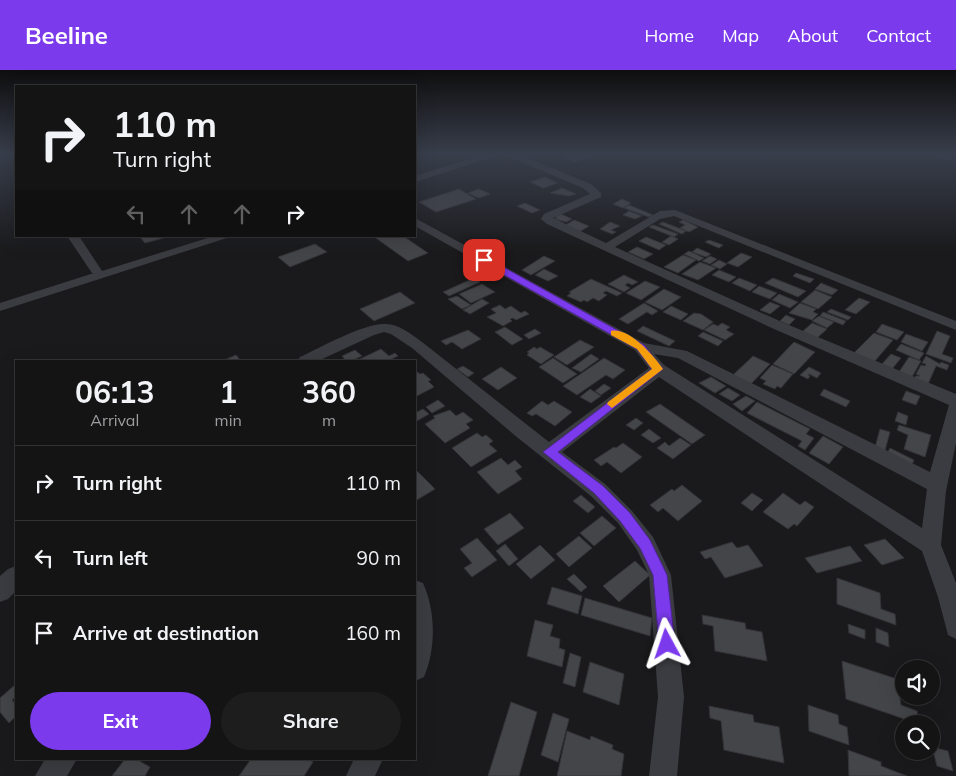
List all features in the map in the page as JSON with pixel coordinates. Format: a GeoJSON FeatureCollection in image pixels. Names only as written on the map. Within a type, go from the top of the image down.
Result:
{"type":"FeatureCollection","features":[{"type":"Feature","properties":{"kind":"street"},"geometry":{"type":"LineString","coordinates":[[587,186],[597,195],[548,216],[547,219],[605,248],[779,326],[956,401]]}},
{"type":"Feature","properties":{"kind":"street"},"geometry":{"type":"LineString","coordinates":[[605,248],[656,216],[664,213],[675,213],[956,326]]}},
{"type":"Feature","properties":{"kind":"street"},"geometry":{"type":"LineString","coordinates":[[416,223],[640,347],[682,354],[938,486]]}},
{"type":"Feature","properties":{"kind":"street"},"geometry":{"type":"LineString","coordinates":[[73,237],[96,270]]}},
{"type":"Feature","properties":{"kind":"street"},"geometry":{"type":"LineString","coordinates":[[0,300],[205,237]]}},
{"type":"Feature","properties":{"kind":"street"},"geometry":{"type":"LineString","coordinates":[[0,307],[224,237]]}},
{"type":"Feature","properties":{"kind":"street"},"geometry":{"type":"LineString","coordinates":[[307,360],[369,332],[384,328],[396,331],[417,345],[598,490],[625,517],[645,544],[660,575],[672,697],[663,776]]}},
{"type":"Feature","properties":{"kind":"street"},"geometry":{"type":"LineString","coordinates":[[640,347],[658,369],[930,545]]}},
{"type":"Feature","properties":{"kind":"street"},"geometry":{"type":"LineString","coordinates":[[549,452],[658,369]]}},
{"type":"Feature","properties":{"kind":"street"},"geometry":{"type":"LineString","coordinates":[[956,408],[938,477],[930,545],[953,598],[956,626]]}},
{"type":"Feature","properties":{"kind":"street"},"geometry":{"type":"LineString","coordinates":[[0,591],[15,577]]}},
{"type":"Feature","properties":{"kind":"street"},"geometry":{"type":"LineString","coordinates":[[416,596],[422,625],[416,662]]}},
{"type":"Feature","properties":{"kind":"street"},"geometry":{"type":"LineString","coordinates":[[48,776],[63,760]]}},
{"type":"Feature","properties":{"kind":"street"},"geometry":{"type":"LineString","coordinates":[[360,776],[368,760]]}},
{"type":"Feature","properties":{"kind":"building"},"geometry":{"type":"Polygon","coordinates":[[[562,188],[576,194],[569,196],[550,193],[562,188]]]}},
{"type":"Feature","properties":{"kind":"building"},"geometry":{"type":"Polygon","coordinates":[[[459,189],[476,199],[436,212],[419,202],[459,189]]]}},
{"type":"Feature","properties":{"kind":"building"},"geometry":{"type":"Polygon","coordinates":[[[479,189],[490,194],[479,198],[468,193],[479,189]]]}},
{"type":"Feature","properties":{"kind":"building"},"geometry":{"type":"Polygon","coordinates":[[[622,199],[631,203],[623,208],[613,204],[622,199]]]}},
{"type":"Feature","properties":{"kind":"building"},"geometry":{"type":"Polygon","coordinates":[[[525,203],[540,210],[532,213],[517,206],[525,203]]]}},
{"type":"Feature","properties":{"kind":"building"},"geometry":{"type":"Polygon","coordinates":[[[629,205],[653,215],[649,217],[624,208],[629,205]]]}},
{"type":"Feature","properties":{"kind":"building"},"geometry":{"type":"Polygon","coordinates":[[[629,211],[642,216],[635,219],[623,215],[629,211]]]}},
{"type":"Feature","properties":{"kind":"building"},"geometry":{"type":"Polygon","coordinates":[[[561,214],[572,219],[566,222],[555,219],[557,218],[555,217],[561,214]]]}},
{"type":"Feature","properties":{"kind":"building"},"geometry":{"type":"Polygon","coordinates":[[[574,220],[589,226],[579,232],[564,226],[574,220]]]}},
{"type":"Feature","properties":{"kind":"building"},"geometry":{"type":"Polygon","coordinates":[[[683,220],[698,227],[689,232],[680,228],[685,225],[679,222],[683,220]]]}},
{"type":"Feature","properties":{"kind":"building"},"geometry":{"type":"Polygon","coordinates":[[[610,222],[620,226],[611,230],[616,232],[612,234],[600,229],[610,222]]]}},
{"type":"Feature","properties":{"kind":"building"},"geometry":{"type":"Polygon","coordinates":[[[663,222],[686,231],[682,234],[659,224],[663,222]]]}},
{"type":"Feature","properties":{"kind":"building"},"geometry":{"type":"Polygon","coordinates":[[[653,225],[678,234],[674,237],[649,227],[653,225]]]}},
{"type":"Feature","properties":{"kind":"building"},"geometry":{"type":"Polygon","coordinates":[[[671,236],[678,239],[669,245],[662,242],[671,236]]]}},
{"type":"Feature","properties":{"kind":"building"},"geometry":{"type":"Polygon","coordinates":[[[140,237],[167,237],[145,243],[140,237]]]}},
{"type":"Feature","properties":{"kind":"building"},"geometry":{"type":"Polygon","coordinates":[[[374,237],[404,237],[428,253],[408,261],[374,237]]]}},
{"type":"Feature","properties":{"kind":"building"},"geometry":{"type":"Polygon","coordinates":[[[646,237],[666,245],[659,250],[639,241],[646,237]]]}},
{"type":"Feature","properties":{"kind":"building"},"geometry":{"type":"Polygon","coordinates":[[[709,240],[723,245],[719,248],[705,242],[709,240]]]}},
{"type":"Feature","properties":{"kind":"building"},"geometry":{"type":"Polygon","coordinates":[[[315,244],[327,252],[290,267],[278,257],[315,244]]]}},
{"type":"Feature","properties":{"kind":"building"},"geometry":{"type":"Polygon","coordinates":[[[637,247],[653,254],[644,259],[628,252],[637,247]]]}},
{"type":"Feature","properties":{"kind":"building"},"geometry":{"type":"Polygon","coordinates":[[[697,248],[711,254],[706,257],[692,252],[697,248]]]}},
{"type":"Feature","properties":{"kind":"building"},"geometry":{"type":"Polygon","coordinates":[[[689,251],[704,258],[699,261],[684,254],[689,251]]]}},
{"type":"Feature","properties":{"kind":"building"},"geometry":{"type":"Polygon","coordinates":[[[741,253],[752,257],[738,267],[727,263],[741,253]]]}},
{"type":"Feature","properties":{"kind":"building"},"geometry":{"type":"Polygon","coordinates":[[[683,255],[696,260],[678,273],[664,267],[683,255]]]}},
{"type":"Feature","properties":{"kind":"building"},"geometry":{"type":"Polygon","coordinates":[[[544,256],[555,261],[531,275],[522,270],[544,256]]]}},
{"type":"Feature","properties":{"kind":"building"},"geometry":{"type":"Polygon","coordinates":[[[710,256],[717,259],[710,264],[702,261],[710,256]]]}},
{"type":"Feature","properties":{"kind":"building"},"geometry":{"type":"Polygon","coordinates":[[[719,260],[727,264],[720,269],[711,265],[719,260]]]}},
{"type":"Feature","properties":{"kind":"building"},"geometry":{"type":"Polygon","coordinates":[[[700,262],[716,268],[698,280],[682,274],[700,262]]]}},
{"type":"Feature","properties":{"kind":"building"},"geometry":{"type":"Polygon","coordinates":[[[544,269],[558,276],[548,281],[535,275],[544,269]]]}},
{"type":"Feature","properties":{"kind":"building"},"geometry":{"type":"Polygon","coordinates":[[[719,270],[736,277],[729,282],[712,275],[719,270]]]}},
{"type":"Feature","properties":{"kind":"building"},"geometry":{"type":"Polygon","coordinates":[[[796,273],[814,279],[810,283],[793,276],[796,273]]]}},
{"type":"Feature","properties":{"kind":"building"},"geometry":{"type":"Polygon","coordinates":[[[624,275],[638,282],[632,285],[628,283],[625,285],[630,288],[624,292],[608,284],[624,275]]]}},
{"type":"Feature","properties":{"kind":"building"},"geometry":{"type":"Polygon","coordinates":[[[474,278],[480,282],[449,296],[443,292],[474,278]]]}},
{"type":"Feature","properties":{"kind":"building"},"geometry":{"type":"Polygon","coordinates":[[[739,278],[757,285],[750,291],[732,283],[739,278]]]}},
{"type":"Feature","properties":{"kind":"building"},"geometry":{"type":"Polygon","coordinates":[[[773,278],[806,291],[798,297],[765,283],[773,278]]]}},
{"type":"Feature","properties":{"kind":"building"},"geometry":{"type":"Polygon","coordinates":[[[591,279],[622,293],[617,296],[606,291],[603,293],[607,295],[599,301],[593,298],[587,302],[584,300],[581,302],[567,296],[571,293],[569,292],[591,279]]]}},
{"type":"Feature","properties":{"kind":"building"},"geometry":{"type":"Polygon","coordinates":[[[645,281],[660,287],[641,300],[626,293],[645,281]]]}},
{"type":"Feature","properties":{"kind":"building"},"geometry":{"type":"Polygon","coordinates":[[[821,283],[838,290],[832,295],[815,289],[821,283]]]}},
{"type":"Feature","properties":{"kind":"building"},"geometry":{"type":"Polygon","coordinates":[[[482,284],[495,292],[471,303],[459,294],[482,284]]]}},
{"type":"Feature","properties":{"kind":"building"},"geometry":{"type":"Polygon","coordinates":[[[759,286],[777,293],[770,299],[752,292],[759,286]]]}},
{"type":"Feature","properties":{"kind":"building"},"geometry":{"type":"Polygon","coordinates":[[[664,289],[681,297],[662,310],[645,302],[664,289]]]}},
{"type":"Feature","properties":{"kind":"building"},"geometry":{"type":"Polygon","coordinates":[[[815,290],[832,297],[818,309],[801,302],[815,290]]]}},
{"type":"Feature","properties":{"kind":"building"},"geometry":{"type":"Polygon","coordinates":[[[400,292],[415,303],[374,321],[360,309],[400,292]]]}},
{"type":"Feature","properties":{"kind":"building"},"geometry":{"type":"Polygon","coordinates":[[[779,294],[798,302],[790,308],[772,300],[779,294]]]}},
{"type":"Feature","properties":{"kind":"building"},"geometry":{"type":"Polygon","coordinates":[[[457,296],[471,305],[462,309],[448,299],[457,296]]]}},
{"type":"Feature","properties":{"kind":"building"},"geometry":{"type":"Polygon","coordinates":[[[859,298],[870,302],[856,314],[845,310],[859,298]]]}},
{"type":"Feature","properties":{"kind":"building"},"geometry":{"type":"Polygon","coordinates":[[[482,299],[489,303],[470,314],[463,310],[482,299]]]}},
{"type":"Feature","properties":{"kind":"building"},"geometry":{"type":"Polygon","coordinates":[[[770,302],[780,306],[770,314],[760,310],[770,302]]]}},
{"type":"Feature","properties":{"kind":"building"},"geometry":{"type":"Polygon","coordinates":[[[644,303],[658,311],[652,315],[647,312],[628,324],[619,319],[644,303]]]}},
{"type":"Feature","properties":{"kind":"building"},"geometry":{"type":"Polygon","coordinates":[[[800,303],[816,309],[813,312],[818,314],[812,320],[789,313],[800,303]]]}},
{"type":"Feature","properties":{"kind":"building"},"geometry":{"type":"Polygon","coordinates":[[[500,305],[505,309],[511,306],[521,313],[525,311],[529,314],[516,320],[510,319],[512,321],[503,326],[487,317],[496,313],[491,309],[500,305]]]}},
{"type":"Feature","properties":{"kind":"building"},"geometry":{"type":"Polygon","coordinates":[[[671,306],[688,314],[681,320],[663,312],[671,306]]]}},
{"type":"Feature","properties":{"kind":"building"},"geometry":{"type":"Polygon","coordinates":[[[831,309],[851,317],[848,320],[827,312],[831,309]]]}},
{"type":"Feature","properties":{"kind":"building"},"geometry":{"type":"Polygon","coordinates":[[[823,312],[846,321],[843,325],[820,316],[823,312]]]}},
{"type":"Feature","properties":{"kind":"building"},"geometry":{"type":"Polygon","coordinates":[[[694,313],[701,314],[713,322],[703,330],[683,321],[694,313]]]}},
{"type":"Feature","properties":{"kind":"building"},"geometry":{"type":"Polygon","coordinates":[[[786,315],[795,319],[789,325],[780,321],[786,315]]]}},
{"type":"Feature","properties":{"kind":"building"},"geometry":{"type":"Polygon","coordinates":[[[819,316],[834,322],[827,328],[812,321],[819,316]]]}},
{"type":"Feature","properties":{"kind":"building"},"geometry":{"type":"Polygon","coordinates":[[[722,323],[730,327],[726,330],[734,334],[725,340],[704,330],[713,324],[718,326],[722,323]]]}},
{"type":"Feature","properties":{"kind":"building"},"geometry":{"type":"Polygon","coordinates":[[[812,323],[827,329],[817,338],[802,332],[812,323]]]}},
{"type":"Feature","properties":{"kind":"building"},"geometry":{"type":"Polygon","coordinates":[[[882,324],[904,332],[897,340],[876,332],[882,324]]]}},
{"type":"Feature","properties":{"kind":"building"},"geometry":{"type":"Polygon","coordinates":[[[643,326],[675,341],[669,346],[637,331],[643,326]]]}},
{"type":"Feature","properties":{"kind":"building"},"geometry":{"type":"Polygon","coordinates":[[[505,327],[523,339],[512,345],[495,332],[505,327]]]}},
{"type":"Feature","properties":{"kind":"building"},"geometry":{"type":"Polygon","coordinates":[[[535,329],[541,333],[529,339],[524,335],[535,329]]]}},
{"type":"Feature","properties":{"kind":"building"},"geometry":{"type":"Polygon","coordinates":[[[468,330],[481,339],[462,349],[452,342],[446,345],[441,341],[468,330]]]}},
{"type":"Feature","properties":{"kind":"building"},"geometry":{"type":"Polygon","coordinates":[[[937,331],[950,336],[942,354],[953,358],[951,363],[926,354],[937,331]]]}},
{"type":"Feature","properties":{"kind":"building"},"geometry":{"type":"Polygon","coordinates":[[[703,332],[723,341],[718,346],[698,336],[703,332]]]}},
{"type":"Feature","properties":{"kind":"building"},"geometry":{"type":"Polygon","coordinates":[[[874,333],[893,340],[874,362],[854,353],[874,333]]]}},
{"type":"Feature","properties":{"kind":"building"},"geometry":{"type":"Polygon","coordinates":[[[906,334],[928,342],[922,351],[901,342],[906,334]]]}},
{"type":"Feature","properties":{"kind":"building"},"geometry":{"type":"Polygon","coordinates":[[[580,340],[594,347],[567,365],[554,357],[580,340]]]}},
{"type":"Feature","properties":{"kind":"building"},"geometry":{"type":"Polygon","coordinates":[[[794,342],[815,352],[794,374],[773,364],[794,342]]]}},
{"type":"Feature","properties":{"kind":"building"},"geometry":{"type":"Polygon","coordinates":[[[901,344],[924,353],[919,360],[896,350],[901,344]]]}},
{"type":"Feature","properties":{"kind":"building"},"geometry":{"type":"Polygon","coordinates":[[[534,347],[537,349],[540,347],[554,355],[541,364],[527,355],[529,353],[527,352],[534,347]]]}},
{"type":"Feature","properties":{"kind":"building"},"geometry":{"type":"Polygon","coordinates":[[[381,349],[389,356],[395,353],[398,356],[389,360],[358,360],[381,349]]]}},
{"type":"Feature","properties":{"kind":"building"},"geometry":{"type":"Polygon","coordinates":[[[355,350],[362,356],[353,360],[345,360],[342,356],[355,350]]]}},
{"type":"Feature","properties":{"kind":"building"},"geometry":{"type":"Polygon","coordinates":[[[591,354],[599,359],[581,372],[572,368],[591,354]]]}},
{"type":"Feature","properties":{"kind":"building"},"geometry":{"type":"Polygon","coordinates":[[[891,354],[901,358],[892,369],[882,364],[891,354]]]}},
{"type":"Feature","properties":{"kind":"building"},"geometry":{"type":"Polygon","coordinates":[[[236,355],[240,360],[224,360],[236,355]]]}},
{"type":"Feature","properties":{"kind":"building"},"geometry":{"type":"Polygon","coordinates":[[[753,356],[770,364],[750,385],[732,376],[753,356]]]}},
{"type":"Feature","properties":{"kind":"building"},"geometry":{"type":"Polygon","coordinates":[[[926,356],[940,364],[941,362],[949,365],[947,370],[936,366],[928,384],[914,378],[920,376],[916,374],[921,365],[925,366],[926,364],[922,363],[926,356]]]}},
{"type":"Feature","properties":{"kind":"building"},"geometry":{"type":"Polygon","coordinates":[[[909,357],[921,361],[912,377],[899,372],[909,357]]]}},
{"type":"Feature","properties":{"kind":"building"},"geometry":{"type":"Polygon","coordinates":[[[553,358],[577,374],[563,383],[539,367],[553,358]]]}},
{"type":"Feature","properties":{"kind":"building"},"geometry":{"type":"Polygon","coordinates":[[[604,358],[625,370],[613,379],[606,375],[577,395],[563,386],[604,358]]]}},
{"type":"Feature","properties":{"kind":"building"},"geometry":{"type":"Polygon","coordinates":[[[772,365],[793,374],[781,388],[777,386],[775,389],[763,384],[766,381],[760,378],[772,365]]]}},
{"type":"Feature","properties":{"kind":"building"},"geometry":{"type":"Polygon","coordinates":[[[463,366],[474,373],[468,377],[457,369],[463,366]]]}},
{"type":"Feature","properties":{"kind":"building"},"geometry":{"type":"Polygon","coordinates":[[[501,367],[517,378],[498,390],[482,379],[501,367]]]}},
{"type":"Feature","properties":{"kind":"building"},"geometry":{"type":"Polygon","coordinates":[[[809,367],[821,373],[817,378],[809,374],[808,379],[800,375],[809,367]]]}},
{"type":"Feature","properties":{"kind":"building"},"geometry":{"type":"Polygon","coordinates":[[[416,371],[420,374],[423,373],[431,380],[428,381],[434,387],[416,396],[416,371]]]}},
{"type":"Feature","properties":{"kind":"building"},"geometry":{"type":"Polygon","coordinates":[[[711,377],[726,386],[715,393],[699,383],[711,377]]]}},
{"type":"Feature","properties":{"kind":"building"},"geometry":{"type":"Polygon","coordinates":[[[604,384],[611,388],[601,395],[595,391],[604,384]]]}},
{"type":"Feature","properties":{"kind":"building"},"geometry":{"type":"Polygon","coordinates":[[[728,388],[740,395],[732,401],[719,394],[728,388]]]}},
{"type":"Feature","properties":{"kind":"building"},"geometry":{"type":"Polygon","coordinates":[[[590,389],[601,396],[591,403],[580,397],[590,389]]]}},
{"type":"Feature","properties":{"kind":"building"},"geometry":{"type":"Polygon","coordinates":[[[824,389],[850,401],[846,407],[820,395],[824,389]]]}},
{"type":"Feature","properties":{"kind":"building"},"geometry":{"type":"Polygon","coordinates":[[[906,391],[920,396],[916,405],[902,400],[906,391]]]}},
{"type":"Feature","properties":{"kind":"building"},"geometry":{"type":"Polygon","coordinates":[[[746,396],[755,401],[742,411],[733,404],[746,396]]]}},
{"type":"Feature","properties":{"kind":"building"},"geometry":{"type":"Polygon","coordinates":[[[438,400],[445,406],[432,413],[426,407],[438,400]]]}},
{"type":"Feature","properties":{"kind":"building"},"geometry":{"type":"Polygon","coordinates":[[[542,401],[548,405],[554,401],[572,412],[555,426],[536,414],[532,416],[527,413],[542,401]]]}},
{"type":"Feature","properties":{"kind":"building"},"geometry":{"type":"Polygon","coordinates":[[[757,402],[810,429],[806,434],[814,438],[805,450],[798,446],[802,441],[747,413],[757,402]]]}},
{"type":"Feature","properties":{"kind":"building"},"geometry":{"type":"Polygon","coordinates":[[[660,404],[705,435],[692,444],[646,412],[660,404]]]}},
{"type":"Feature","properties":{"kind":"building"},"geometry":{"type":"Polygon","coordinates":[[[423,409],[429,414],[417,421],[416,412],[423,409]]]}},
{"type":"Feature","properties":{"kind":"building"},"geometry":{"type":"Polygon","coordinates":[[[450,410],[456,416],[463,412],[473,420],[466,424],[470,428],[445,443],[425,424],[435,418],[433,416],[450,410]]]}},
{"type":"Feature","properties":{"kind":"building"},"geometry":{"type":"Polygon","coordinates":[[[898,412],[908,416],[906,425],[895,421],[898,412]]]}},
{"type":"Feature","properties":{"kind":"building"},"geometry":{"type":"Polygon","coordinates":[[[636,418],[643,423],[634,430],[626,425],[636,418]]]}},
{"type":"Feature","properties":{"kind":"building"},"geometry":{"type":"Polygon","coordinates":[[[899,425],[931,435],[925,457],[904,449],[908,435],[897,430],[899,425]]]}},
{"type":"Feature","properties":{"kind":"building"},"geometry":{"type":"Polygon","coordinates":[[[649,429],[661,438],[653,443],[641,435],[649,429]]]}},
{"type":"Feature","properties":{"kind":"building"},"geometry":{"type":"Polygon","coordinates":[[[880,429],[890,432],[884,454],[874,451],[880,429]]]}},
{"type":"Feature","properties":{"kind":"building"},"geometry":{"type":"Polygon","coordinates":[[[477,433],[482,437],[486,435],[493,441],[489,444],[497,451],[471,467],[452,448],[477,433]]]}},
{"type":"Feature","properties":{"kind":"building"},"geometry":{"type":"Polygon","coordinates":[[[823,436],[843,447],[829,464],[809,453],[823,436]]]}},
{"type":"Feature","properties":{"kind":"building"},"geometry":{"type":"Polygon","coordinates":[[[680,438],[691,445],[673,459],[657,448],[665,442],[669,446],[680,438]]]}},
{"type":"Feature","properties":{"kind":"building"},"geometry":{"type":"Polygon","coordinates":[[[623,443],[642,457],[621,473],[607,462],[601,466],[594,460],[614,447],[616,448],[623,443]]]}},
{"type":"Feature","properties":{"kind":"building"},"geometry":{"type":"Polygon","coordinates":[[[890,448],[914,460],[910,469],[885,457],[890,448]]]}},
{"type":"Feature","properties":{"kind":"building"},"geometry":{"type":"Polygon","coordinates":[[[501,458],[508,465],[515,460],[522,467],[515,471],[522,479],[498,494],[477,472],[501,458]]]}},
{"type":"Feature","properties":{"kind":"building"},"geometry":{"type":"Polygon","coordinates":[[[416,470],[435,489],[416,500],[416,470]]]}},
{"type":"Feature","properties":{"kind":"building"},"geometry":{"type":"Polygon","coordinates":[[[682,485],[702,501],[678,521],[663,508],[658,512],[650,505],[672,489],[674,491],[682,485]]]}},
{"type":"Feature","properties":{"kind":"building"},"geometry":{"type":"Polygon","coordinates":[[[752,493],[763,500],[752,511],[741,503],[752,493]]]}},
{"type":"Feature","properties":{"kind":"building"},"geometry":{"type":"Polygon","coordinates":[[[783,493],[800,505],[805,501],[814,507],[797,526],[794,524],[788,529],[763,512],[783,493]]]}},
{"type":"Feature","properties":{"kind":"building"},"geometry":{"type":"Polygon","coordinates":[[[581,495],[595,507],[588,513],[573,501],[581,495]]]}},
{"type":"Feature","properties":{"kind":"building"},"geometry":{"type":"Polygon","coordinates":[[[510,513],[524,528],[498,545],[484,529],[510,513]]]}},
{"type":"Feature","properties":{"kind":"building"},"geometry":{"type":"Polygon","coordinates":[[[602,516],[616,528],[594,546],[580,533],[602,516]]]}},
{"type":"Feature","properties":{"kind":"building"},"geometry":{"type":"Polygon","coordinates":[[[579,536],[592,548],[569,567],[556,554],[579,536]]]}},
{"type":"Feature","properties":{"kind":"building"},"geometry":{"type":"Polygon","coordinates":[[[477,538],[497,560],[472,577],[464,568],[472,563],[460,549],[477,538]]]}},
{"type":"Feature","properties":{"kind":"building"},"geometry":{"type":"Polygon","coordinates":[[[885,539],[904,558],[882,565],[864,545],[885,539]]]}},
{"type":"Feature","properties":{"kind":"building"},"geometry":{"type":"Polygon","coordinates":[[[732,542],[737,548],[748,545],[763,566],[725,578],[711,557],[705,559],[700,552],[732,542]]]}},
{"type":"Feature","properties":{"kind":"building"},"geometry":{"type":"Polygon","coordinates":[[[505,544],[518,559],[509,566],[496,551],[505,544]]]}},
{"type":"Feature","properties":{"kind":"building"},"geometry":{"type":"Polygon","coordinates":[[[540,545],[555,560],[531,579],[516,564],[540,545]]]}},
{"type":"Feature","properties":{"kind":"building"},"geometry":{"type":"Polygon","coordinates":[[[850,546],[862,561],[817,573],[805,558],[850,546]]]}},
{"type":"Feature","properties":{"kind":"building"},"geometry":{"type":"Polygon","coordinates":[[[635,561],[650,575],[619,602],[603,586],[635,561]]]}},
{"type":"Feature","properties":{"kind":"building"},"geometry":{"type":"Polygon","coordinates":[[[574,574],[587,587],[581,592],[567,579],[574,574]]]}},
{"type":"Feature","properties":{"kind":"building"},"geometry":{"type":"Polygon","coordinates":[[[837,578],[880,593],[881,609],[895,614],[896,625],[837,604],[837,578]]]}},
{"type":"Feature","properties":{"kind":"building"},"geometry":{"type":"Polygon","coordinates":[[[552,587],[582,596],[578,614],[547,604],[552,587]]]}},
{"type":"Feature","properties":{"kind":"building"},"geometry":{"type":"Polygon","coordinates":[[[585,598],[652,618],[650,636],[581,615],[585,598]]]}},
{"type":"Feature","properties":{"kind":"building"},"geometry":{"type":"Polygon","coordinates":[[[702,615],[745,623],[746,629],[762,632],[767,661],[715,651],[713,626],[703,624],[702,615]]]}},
{"type":"Feature","properties":{"kind":"building"},"geometry":{"type":"Polygon","coordinates":[[[535,620],[553,625],[550,636],[560,639],[559,648],[565,650],[562,667],[527,656],[535,620]]]}},
{"type":"Feature","properties":{"kind":"building"},"geometry":{"type":"Polygon","coordinates":[[[848,624],[865,630],[865,639],[849,633],[848,624]]]}},
{"type":"Feature","properties":{"kind":"building"},"geometry":{"type":"Polygon","coordinates":[[[876,628],[888,633],[889,647],[876,642],[876,628]]]}},
{"type":"Feature","properties":{"kind":"building"},"geometry":{"type":"Polygon","coordinates":[[[570,653],[581,657],[575,687],[563,683],[570,653]]]}},
{"type":"Feature","properties":{"kind":"building"},"geometry":{"type":"Polygon","coordinates":[[[842,661],[895,678],[895,705],[901,705],[917,711],[918,715],[895,716],[846,699],[842,661]]]}},
{"type":"Feature","properties":{"kind":"building"},"geometry":{"type":"Polygon","coordinates":[[[590,662],[624,674],[619,705],[583,692],[590,662]]]}},
{"type":"Feature","properties":{"kind":"building"},"geometry":{"type":"Polygon","coordinates":[[[15,685],[15,698],[12,700],[15,704],[15,717],[9,723],[0,712],[0,698],[15,685]]]}},
{"type":"Feature","properties":{"kind":"building"},"geometry":{"type":"Polygon","coordinates":[[[511,702],[537,712],[519,776],[488,776],[511,702]]]}},
{"type":"Feature","properties":{"kind":"building"},"geometry":{"type":"Polygon","coordinates":[[[808,705],[838,715],[839,724],[847,727],[849,745],[809,731],[808,705]]]}},
{"type":"Feature","properties":{"kind":"building"},"geometry":{"type":"Polygon","coordinates":[[[709,706],[753,715],[754,722],[779,727],[784,763],[724,750],[721,721],[710,718],[709,706]]]}},
{"type":"Feature","properties":{"kind":"building"},"geometry":{"type":"Polygon","coordinates":[[[553,713],[569,719],[558,762],[541,755],[553,713]]]}},
{"type":"Feature","properties":{"kind":"building"},"geometry":{"type":"Polygon","coordinates":[[[567,731],[590,740],[591,736],[613,745],[612,749],[624,754],[621,776],[557,776],[567,731]]]}},
{"type":"Feature","properties":{"kind":"building"},"geometry":{"type":"Polygon","coordinates":[[[940,749],[948,751],[953,771],[937,766],[935,760],[940,760],[940,749]]]}},
{"type":"Feature","properties":{"kind":"building"},"geometry":{"type":"Polygon","coordinates":[[[848,750],[881,762],[881,766],[907,776],[849,776],[848,750]]]}},
{"type":"Feature","properties":{"kind":"building"},"geometry":{"type":"Polygon","coordinates":[[[124,760],[138,760],[150,767],[145,776],[112,776],[124,760]]]}},
{"type":"Feature","properties":{"kind":"building"},"geometry":{"type":"Polygon","coordinates":[[[250,760],[309,760],[313,762],[304,776],[239,776],[250,760]]]}},
{"type":"Feature","properties":{"kind":"slow traffic"},"geometry":{"type":"LineString","coordinates":[[612,404],[658,369],[640,347],[614,333]]}},
{"type":"Feature","properties":{"kind":"route"},"geometry":{"type":"LineString","coordinates":[[484,260],[640,347],[658,369],[549,452],[598,490],[625,517],[645,544],[660,575],[667,644]]}}]}
